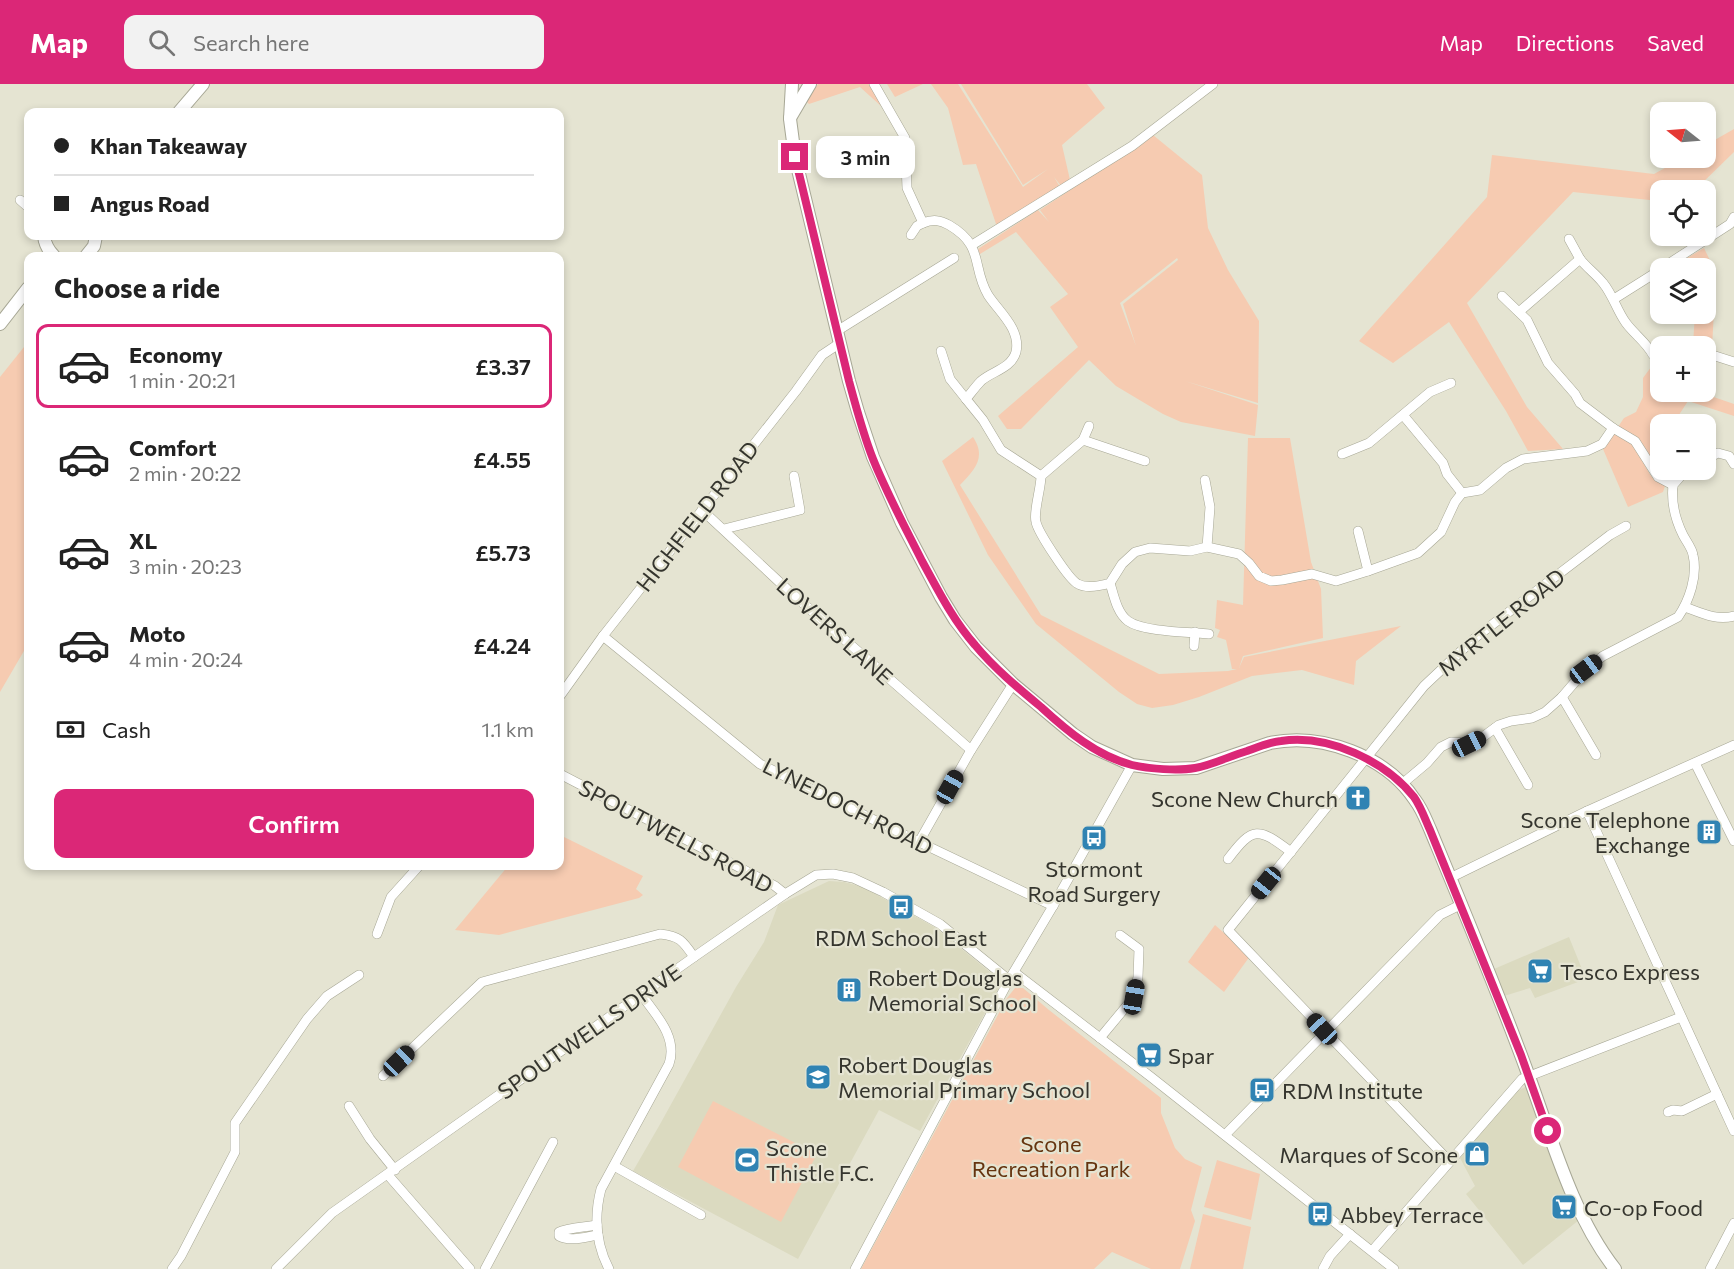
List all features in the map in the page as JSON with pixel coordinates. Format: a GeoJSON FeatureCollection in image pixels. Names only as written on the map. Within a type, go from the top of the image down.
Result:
{"type":"FeatureCollection","features":[{"type":"Feature","properties":{"kind":"main road"},"geometry":{"type":"LineString","coordinates":[[182,108],[203,84]]}},
{"type":"Feature","properties":{"kind":"main road"},"geometry":{"type":"LineString","coordinates":[[792,84],[790,119],[795,157],[838,337],[864,433],[902,523],[941,597],[956,620],[976,647],[1013,684],[1073,734],[1092,747],[1132,765],[1163,769],[1196,768],[1270,743],[1296,740],[1326,744],[1365,758],[1379,765],[1402,784],[1415,798],[1450,878],[1582,1214],[1596,1242],[1614,1269]]}},
{"type":"Feature","properties":{"kind":"main road"},"geometry":{"type":"LineString","coordinates":[[790,119],[809,84],[798,84]]}},
{"type":"Feature","properties":{"kind":"main road"},"geometry":{"type":"LineString","coordinates":[[0,324],[24,293]]}},
{"type":"Feature","properties":{"kind":"street"},"geometry":{"type":"LineString","coordinates":[[874,84],[905,138],[907,188],[923,223]]}},
{"type":"Feature","properties":{"kind":"street"},"geometry":{"type":"LineString","coordinates":[[972,245],[1132,146],[1213,84]]}},
{"type":"Feature","properties":{"kind":"street"},"geometry":{"type":"LineString","coordinates":[[20,200],[24,204]]}},
{"type":"Feature","properties":{"kind":"street"},"geometry":{"type":"LineString","coordinates":[[1678,258],[1730,224],[1734,217]]}},
{"type":"Feature","properties":{"kind":"street"},"geometry":{"type":"LineString","coordinates":[[911,236],[917,226],[937,220],[956,229],[972,245],[986,290],[1013,329],[1016,338],[1016,352],[1011,361],[1004,368],[982,380],[966,399]]}},
{"type":"Feature","properties":{"kind":"street"},"geometry":{"type":"LineString","coordinates":[[1725,227],[1734,235]]}},
{"type":"Feature","properties":{"kind":"street"},"geometry":{"type":"LineString","coordinates":[[1569,238],[1580,259],[1602,282],[1614,299],[1622,317],[1650,350]]}},
{"type":"Feature","properties":{"kind":"street","name":"HIGHFIELD ROAD"},"geometry":{"type":"LineString","coordinates":[[564,690],[603,636],[838,337],[954,258]]}},
{"type":"Feature","properties":{"kind":"street"},"geometry":{"type":"LineString","coordinates":[[1520,312],[1580,259]]}},
{"type":"Feature","properties":{"kind":"street"},"geometry":{"type":"LineString","coordinates":[[1614,299],[1650,276]]}},
{"type":"Feature","properties":{"kind":"street"},"geometry":{"type":"LineString","coordinates":[[1502,296],[1527,320],[1548,363],[1580,403],[1613,428],[1635,441],[1658,477],[1673,485]]}},
{"type":"Feature","properties":{"kind":"street"},"geometry":{"type":"LineString","coordinates":[[941,351],[950,380],[983,420],[1001,450],[1041,476]]}},
{"type":"Feature","properties":{"kind":"street"},"geometry":{"type":"LineString","coordinates":[[1716,356],[1734,362]]}},
{"type":"Feature","properties":{"kind":"street"},"geometry":{"type":"LineString","coordinates":[[1342,454],[1369,443],[1430,392],[1451,383]]}},
{"type":"Feature","properties":{"kind":"street"},"geometry":{"type":"LineString","coordinates":[[1403,415],[1443,463],[1447,474],[1462,493]]}},
{"type":"Feature","properties":{"kind":"street"},"geometry":{"type":"LineString","coordinates":[[1089,426],[1083,440],[1041,476],[1035,520],[1040,533],[1065,571],[1077,584],[1096,587],[1110,583],[1122,564],[1135,552],[1150,548],[1190,551],[1207,547],[1239,554],[1249,562],[1259,576],[1271,580],[1312,574],[1336,581],[1418,553],[1442,532],[1455,501],[1462,493],[1480,490],[1506,468],[1523,459],[1587,451],[1602,444],[1613,428]]}},
{"type":"Feature","properties":{"kind":"street"},"geometry":{"type":"LineString","coordinates":[[1083,440],[1144,461]]}},
{"type":"Feature","properties":{"kind":"street"},"geometry":{"type":"LineString","coordinates":[[1716,454],[1729,456],[1734,464]]}},
{"type":"Feature","properties":{"kind":"street"},"geometry":{"type":"LineString","coordinates":[[724,529],[801,510],[794,476]]}},
{"type":"Feature","properties":{"kind":"street"},"geometry":{"type":"LineString","coordinates":[[1205,480],[1210,507],[1207,547]]}},
{"type":"Feature","properties":{"kind":"street"},"geometry":{"type":"LineString","coordinates":[[1402,784],[1427,763],[1441,747],[1451,742],[1469,744],[1511,721],[1532,718],[1545,712],[1562,697],[1586,669],[1603,656],[1678,617],[1685,607],[1694,573],[1693,554],[1676,520],[1673,505],[1673,485],[1677,480]]}},
{"type":"Feature","properties":{"kind":"street","name":"LOVERS LANE"},"geometry":{"type":"LineString","coordinates":[[702,510],[815,614],[971,750]]}},
{"type":"Feature","properties":{"kind":"street","name":"MYRTLE ROAD"},"geometry":{"type":"LineString","coordinates":[[1326,1033],[1228,930],[1424,686],[1476,637],[1610,535],[1626,526]]}},
{"type":"Feature","properties":{"kind":"street"},"geometry":{"type":"LineString","coordinates":[[1358,531],[1368,571]]}},
{"type":"Feature","properties":{"kind":"street"},"geometry":{"type":"LineString","coordinates":[[1110,583],[1118,609],[1127,621],[1138,627],[1209,633]]}},
{"type":"Feature","properties":{"kind":"street"},"geometry":{"type":"LineString","coordinates":[[1685,607],[1712,617],[1734,616]]}},
{"type":"Feature","properties":{"kind":"street"},"geometry":{"type":"LineString","coordinates":[[1194,646],[1195,632]]}},
{"type":"Feature","properties":{"kind":"street","name":"LYNEDOCH ROAD"},"geometry":{"type":"LineString","coordinates":[[603,636],[760,764],[1053,906]]}},
{"type":"Feature","properties":{"kind":"street"},"geometry":{"type":"LineString","coordinates":[[919,842],[971,750],[1013,684]]}},
{"type":"Feature","properties":{"kind":"street"},"geometry":{"type":"LineString","coordinates":[[1562,697],[1596,755]]}},
{"type":"Feature","properties":{"kind":"street"},"geometry":{"type":"LineString","coordinates":[[1495,728],[1528,785]]}},
{"type":"Feature","properties":{"kind":"street"},"geometry":{"type":"LineString","coordinates":[[1450,878],[1587,811],[1734,745]]}},
{"type":"Feature","properties":{"kind":"street"},"geometry":{"type":"LineString","coordinates":[[1695,763],[1734,841]]}},
{"type":"Feature","properties":{"kind":"street"},"geometry":{"type":"LineString","coordinates":[[855,1269],[1011,976],[1132,765]]}},
{"type":"Feature","properties":{"kind":"street","name":"SPOUTWELLS ROAD"},"geometry":{"type":"LineString","coordinates":[[564,776],[775,886],[785,894],[816,875],[833,873],[853,878],[883,892],[940,924],[1100,1038],[1372,1251],[1382,1265],[1394,1269]]}},
{"type":"Feature","properties":{"kind":"street"},"geometry":{"type":"LineString","coordinates":[[1587,811],[1734,1131]]}},
{"type":"Feature","properties":{"kind":"street"},"geometry":{"type":"LineString","coordinates":[[1228,859],[1245,837],[1257,834],[1273,839],[1291,852]]}},
{"type":"Feature","properties":{"kind":"street"},"geometry":{"type":"LineString","coordinates":[[376,934],[391,897],[415,870]]}},
{"type":"Feature","properties":{"kind":"street","name":"SPOUTWELLS DRIVE"},"geometry":{"type":"LineString","coordinates":[[278,1268],[332,1213],[785,894]]}},
{"type":"Feature","properties":{"kind":"street"},"geometry":{"type":"LineString","coordinates":[[1225,1135],[1440,915],[1460,905]]}},
{"type":"Feature","properties":{"kind":"street"},"geometry":{"type":"LineString","coordinates":[[383,1076],[482,982],[660,934],[677,937],[694,957]]}},
{"type":"Feature","properties":{"kind":"street"},"geometry":{"type":"LineString","coordinates":[[1100,1038],[1134,997],[1138,977],[1139,949],[1120,935]]}},
{"type":"Feature","properties":{"kind":"street"},"geometry":{"type":"LineString","coordinates":[[172,1269],[235,1152],[235,1123],[307,1019],[327,996],[359,975]]}},
{"type":"Feature","properties":{"kind":"street"},"geometry":{"type":"LineString","coordinates":[[609,1269],[601,1250],[597,1230],[597,1202],[601,1190],[669,1064],[672,1054],[670,1040],[665,1029],[641,994]]}},
{"type":"Feature","properties":{"kind":"street"},"geometry":{"type":"LineString","coordinates":[[1372,1251],[1522,1078],[1681,1017]]}},
{"type":"Feature","properties":{"kind":"street"},"geometry":{"type":"LineString","coordinates":[[1326,1033],[1449,1161]]}},
{"type":"Feature","properties":{"kind":"street"},"geometry":{"type":"LineString","coordinates":[[1668,1112],[1685,1109],[1718,1094]]}},
{"type":"Feature","properties":{"kind":"street"},"geometry":{"type":"LineString","coordinates":[[349,1106],[391,1172],[470,1269]]}},
{"type":"Feature","properties":{"kind":"street"},"geometry":{"type":"LineString","coordinates":[[485,1269],[553,1142]]}},
{"type":"Feature","properties":{"kind":"street"},"geometry":{"type":"LineString","coordinates":[[530,1163],[539,1168]]}},
{"type":"Feature","properties":{"kind":"street"},"geometry":{"type":"LineString","coordinates":[[614,1166],[701,1215]]}},
{"type":"Feature","properties":{"kind":"street"},"geometry":{"type":"LineString","coordinates":[[1710,1269],[1733,1225]]}},
{"type":"Feature","properties":{"kind":"street"},"geometry":{"type":"LineString","coordinates":[[1323,1269],[1330,1256],[1350,1234]]}},
{"type":"Feature","properties":{"kind":"shaded area","name":"Robert Douglas Memorial Primary School"},"geometry":{"type":"Polygon","coordinates":[[[829,881],[863,887],[936,928],[1002,982],[920,1131],[879,1110],[798,1259],[633,1171],[736,987],[764,942],[778,905],[829,881]]]}},
{"type":"Feature","properties":{"kind":"shaded area"},"geometry":{"type":"Polygon","coordinates":[[[1569,937],[1586,979],[1535,998],[1530,988],[1504,996],[1494,969],[1569,937]]]}},
{"type":"Feature","properties":{"kind":"shaded area"},"geometry":{"type":"Polygon","coordinates":[[[1529,1085],[1579,1220],[1523,1265],[1466,1194],[1475,1186],[1460,1158],[1515,1092],[1529,1085]]]}},
{"type":"Feature","properties":{"kind":"green space"},"geometry":{"type":"Polygon","coordinates":[[[818,84],[870,84],[881,106],[860,87],[809,104],[806,101],[818,84]]]}},
{"type":"Feature","properties":{"kind":"green space"},"geometry":{"type":"Polygon","coordinates":[[[887,84],[923,84],[895,97],[887,84]]]}},
{"type":"Feature","properties":{"kind":"green space"},"geometry":{"type":"Polygon","coordinates":[[[931,84],[958,84],[1023,187],[1048,169],[1023,185],[961,84],[1087,84],[1105,108],[1062,145],[1070,180],[1061,186],[1054,177],[1060,187],[997,227],[976,164],[963,165],[948,108],[931,84]]]}},
{"type":"Feature","properties":{"kind":"green space"},"geometry":{"type":"Polygon","coordinates":[[[1734,129],[1734,152],[1705,180],[1650,180],[1650,200],[1573,192],[1467,303],[1527,407],[1563,449],[1528,451],[1506,411],[1449,322],[1393,363],[1359,341],[1487,197],[1492,155],[1654,174],[1665,168],[1716,168],[1716,139],[1734,129]]]}},
{"type":"Feature","properties":{"kind":"green space"},"geometry":{"type":"Polygon","coordinates":[[[1153,135],[1202,175],[1208,228],[1228,270],[1259,321],[1258,403],[1185,381],[1258,405],[1255,436],[1181,422],[1163,414],[1116,386],[1089,360],[1021,429],[1007,429],[998,416],[1078,347],[1050,307],[1068,294],[1016,232],[980,254],[978,249],[1038,210],[1049,222],[1040,210],[1153,135]],[[1177,258],[1120,303],[1136,346],[1123,304],[1178,260],[1177,258]]]}},
{"type":"Feature","properties":{"kind":"green space"},"geometry":{"type":"Polygon","coordinates":[[[1704,248],[1709,258],[1687,258],[1704,248]]]}},
{"type":"Feature","properties":{"kind":"green space"},"geometry":{"type":"Polygon","coordinates":[[[1694,324],[1713,324],[1713,336],[1694,336],[1694,324]]]}},
{"type":"Feature","properties":{"kind":"green space"},"geometry":{"type":"Polygon","coordinates":[[[24,347],[24,651],[0,692],[0,377],[24,347]]]}},
{"type":"Feature","properties":{"kind":"green space"},"geometry":{"type":"Polygon","coordinates":[[[1650,368],[1650,402],[1687,402],[1680,414],[1650,414],[1650,459],[1645,466],[1650,474],[1650,480],[1657,480],[1665,486],[1663,492],[1628,507],[1603,449],[1624,418],[1636,412],[1643,397],[1643,378],[1650,368]]]}},
{"type":"Feature","properties":{"kind":"green space"},"geometry":{"type":"Polygon","coordinates":[[[1716,398],[1734,404],[1734,416],[1691,402],[1716,402],[1716,398]]]}},
{"type":"Feature","properties":{"kind":"green space"},"geometry":{"type":"Polygon","coordinates":[[[973,437],[977,444],[979,457],[974,469],[960,485],[1041,615],[1159,674],[1237,669],[1232,669],[1226,640],[1217,637],[1220,630],[1215,628],[1217,600],[1243,605],[1248,438],[1290,438],[1311,562],[1321,589],[1323,638],[1243,656],[1239,668],[1244,657],[1401,626],[1356,661],[1354,685],[1302,670],[1252,676],[1173,705],[1152,708],[1137,704],[1036,624],[988,555],[942,461],[973,437]]]}},
{"type":"Feature","properties":{"kind":"green space"},"geometry":{"type":"Polygon","coordinates":[[[564,837],[643,876],[636,889],[643,895],[639,898],[499,935],[455,930],[505,870],[564,870],[564,837]]]}},
{"type":"Feature","properties":{"kind":"green space"},"geometry":{"type":"Polygon","coordinates":[[[1215,925],[1250,956],[1224,992],[1188,962],[1215,925]]]}},
{"type":"Feature","properties":{"kind":"green space","name":"Scone Recreation Park"},"geometry":{"type":"Polygon","coordinates":[[[1015,988],[1023,988],[1161,1098],[1161,1113],[1175,1148],[1185,1159],[1202,1167],[1191,1210],[1195,1221],[1180,1269],[1151,1269],[1112,1252],[1094,1269],[861,1269],[1007,998],[1015,988]]]}},
{"type":"Feature","properties":{"kind":"green space","name":"Scone Thistle F.C."},"geometry":{"type":"Polygon","coordinates":[[[713,1101],[817,1154],[781,1222],[678,1167],[713,1101]]]}},
{"type":"Feature","properties":{"kind":"green space"},"geometry":{"type":"Polygon","coordinates":[[[1217,1160],[1260,1174],[1251,1220],[1204,1207],[1217,1160]]]}},
{"type":"Feature","properties":{"kind":"green space"},"geometry":{"type":"Polygon","coordinates":[[[1203,1214],[1251,1227],[1243,1269],[1190,1269],[1203,1214]]]}},
{"type":"Feature","properties":{"kind":"place","name":"Scone New Church"},"geometry":{"type":"Point","coordinates":[1358,798]}},
{"type":"Feature","properties":{"kind":"place","name":"Scone Telephone Exchange"},"geometry":{"type":"Point","coordinates":[1709,832]}},
{"type":"Feature","properties":{"kind":"place","name":"Stormont Road Surgery"},"geometry":{"type":"Point","coordinates":[1094,838]}},
{"type":"Feature","properties":{"kind":"place","name":"RDM School East"},"geometry":{"type":"Point","coordinates":[901,907]}},
{"type":"Feature","properties":{"kind":"place","name":"Tesco Express"},"geometry":{"type":"Point","coordinates":[1540,971]}},
{"type":"Feature","properties":{"kind":"place","name":"Robert Douglas Memorial School"},"geometry":{"type":"Point","coordinates":[849,990]}},
{"type":"Feature","properties":{"kind":"place","name":"Spar"},"geometry":{"type":"Point","coordinates":[1149,1055]}},
{"type":"Feature","properties":{"kind":"place","name":"Robert Douglas Memorial Primary School"},"geometry":{"type":"Point","coordinates":[818,1077]}},
{"type":"Feature","properties":{"kind":"place","name":"RDM Institute"},"geometry":{"type":"Point","coordinates":[1262,1090]}},
{"type":"Feature","properties":{"kind":"place","name":"Marques of Scone"},"geometry":{"type":"Point","coordinates":[1477,1154]}},
{"type":"Feature","properties":{"kind":"place","name":"Scone Thistle F.C."},"geometry":{"type":"Point","coordinates":[747,1160]}},
{"type":"Feature","properties":{"kind":"place","name":"Co-op Food"},"geometry":{"type":"Point","coordinates":[1564,1207]}},
{"type":"Feature","properties":{"kind":"place","name":"Abbey Terrace"},"geometry":{"type":"Point","coordinates":[1320,1214]}},
{"type":"Feature","properties":{"kind":"route"},"geometry":{"type":"LineString","coordinates":[[795,157],[849,381],[873,457],[902,523],[941,597],[964,632],[1013,684],[1073,734],[1092,747],[1132,765],[1163,769],[1196,768],[1270,743],[1306,740],[1357,754],[1379,765],[1393,776],[1415,798],[1430,830],[1521,1055],[1548,1131]]}}]}
